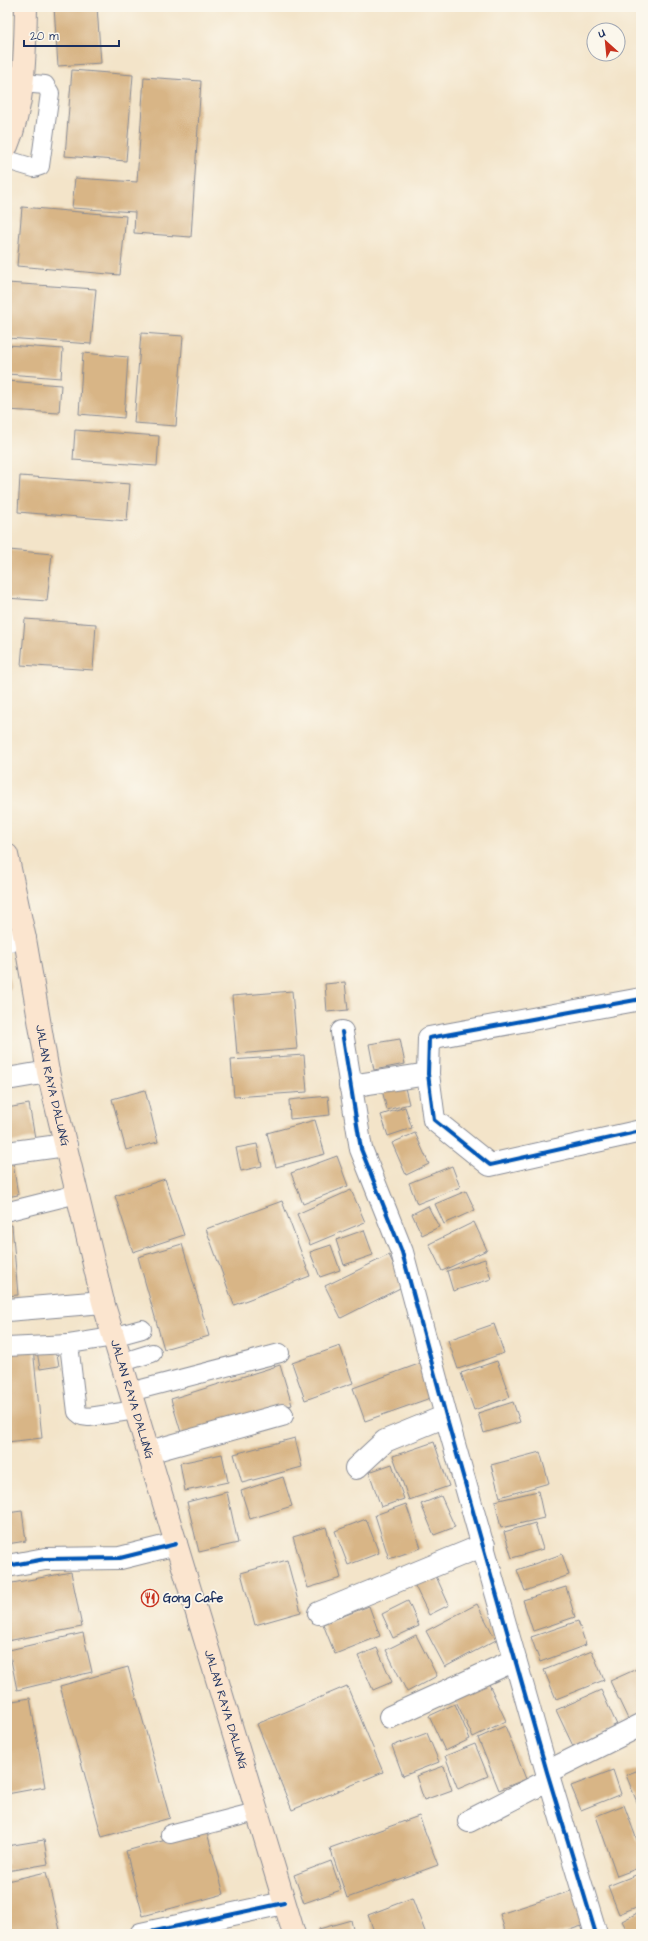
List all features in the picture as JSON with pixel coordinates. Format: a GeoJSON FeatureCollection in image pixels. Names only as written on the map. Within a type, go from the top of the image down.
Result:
{"type":"FeatureCollection","features":[{"type":"Feature","properties":{"kind":"main road"},"geometry":{"type":"LineString","coordinates":[[7,146],[14,130],[22,83],[26,7]]}},
{"type":"Feature","properties":{"kind":"main road","name":"JALAN RAYA DALUNG"},"geometry":{"type":"LineString","coordinates":[[7,855],[16,939],[103,1302],[120,1363],[149,1452],[256,1812],[294,1934]]}},
{"type":"Feature","properties":{"kind":"street"},"geometry":{"type":"LineString","coordinates":[[641,999],[428,1038],[428,1074],[434,1120],[490,1165],[641,1131]]}},
{"type":"Feature","properties":{"kind":"street"},"geometry":{"type":"LineString","coordinates":[[342,1032],[361,1149],[402,1252],[446,1416],[484,1545],[515,1660],[548,1776],[596,1934]]}},
{"type":"Feature","properties":{"kind":"street"},"geometry":{"type":"LineString","coordinates":[[7,1078],[48,1072]]}},
{"type":"Feature","properties":{"kind":"street"},"geometry":{"type":"LineString","coordinates":[[350,1086],[428,1074]]}},
{"type":"Feature","properties":{"kind":"street"},"geometry":{"type":"LineString","coordinates":[[7,1153],[66,1145]]}},
{"type":"Feature","properties":{"kind":"street"},"geometry":{"type":"LineString","coordinates":[[7,1310],[103,1302]]}},
{"type":"Feature","properties":{"kind":"street"},"geometry":{"type":"LineString","coordinates":[[149,1452],[282,1415]]}},
{"type":"Feature","properties":{"kind":"street"},"geometry":{"type":"LineString","coordinates":[[356,1468],[385,1441],[446,1416]]}},
{"type":"Feature","properties":{"kind":"street"},"geometry":{"type":"LineString","coordinates":[[7,1566],[45,1559],[120,1558],[176,1544]]}},
{"type":"Feature","properties":{"kind":"street"},"geometry":{"type":"LineString","coordinates":[[319,1613],[484,1545]]}},
{"type":"Feature","properties":{"kind":"street"},"geometry":{"type":"LineString","coordinates":[[390,1716],[515,1660]]}},
{"type":"Feature","properties":{"kind":"street"},"geometry":{"type":"LineString","coordinates":[[469,1822],[548,1776],[641,1725]]}},
{"type":"Feature","properties":{"kind":"street"},"geometry":{"type":"LineString","coordinates":[[141,1934],[284,1903]]}},
{"type":"Feature","properties":{"kind":"lane"},"geometry":{"type":"LineString","coordinates":[[7,160],[34,168],[40,166],[50,93],[45,85],[22,83]]}},
{"type":"Feature","properties":{"kind":"lane"},"geometry":{"type":"LineString","coordinates":[[9,1211],[48,1199],[77,1194]]}},
{"type":"Feature","properties":{"kind":"lane"},"geometry":{"type":"LineString","coordinates":[[7,1347],[69,1344],[113,1338],[142,1329]]}},
{"type":"Feature","properties":{"kind":"lane"},"geometry":{"type":"LineString","coordinates":[[69,1344],[78,1412],[82,1416],[89,1417],[280,1353]]}},
{"type":"Feature","properties":{"kind":"lane"},"geometry":{"type":"LineString","coordinates":[[120,1363],[152,1353]]}},
{"type":"Feature","properties":{"kind":"lane"},"geometry":{"type":"LineString","coordinates":[[170,1834],[256,1812]]}},
{"type":"Feature","properties":{"kind":"building"},"geometry":{"type":"Polygon","coordinates":[[[54,7],[97,7],[101,63],[58,66],[54,7]]]}},
{"type":"Feature","properties":{"kind":"building"},"geometry":{"type":"Polygon","coordinates":[[[72,70],[133,75],[126,161],[65,156],[72,70]]]}},
{"type":"Feature","properties":{"kind":"building"},"geometry":{"type":"Polygon","coordinates":[[[144,77],[201,81],[191,237],[134,233],[135,212],[72,208],[75,178],[137,182],[144,77]]]}},
{"type":"Feature","properties":{"kind":"building"},"geometry":{"type":"Polygon","coordinates":[[[22,207],[126,216],[120,275],[17,266],[22,207]]]}},
{"type":"Feature","properties":{"kind":"building"},"geometry":{"type":"Polygon","coordinates":[[[7,283],[96,289],[91,344],[7,338],[7,283]]]}},
{"type":"Feature","properties":{"kind":"building"},"geometry":{"type":"Polygon","coordinates":[[[141,333],[183,336],[176,426],[134,423],[141,333]]]}},
{"type":"Feature","properties":{"kind":"building"},"geometry":{"type":"Polygon","coordinates":[[[7,345],[63,349],[61,378],[7,374],[7,345]]]}},
{"type":"Feature","properties":{"kind":"building"},"geometry":{"type":"Polygon","coordinates":[[[83,353],[128,357],[124,418],[79,414],[83,353]]]}},
{"type":"Feature","properties":{"kind":"building"},"geometry":{"type":"Polygon","coordinates":[[[7,381],[61,385],[59,413],[7,410],[7,381]]]}},
{"type":"Feature","properties":{"kind":"building"},"geometry":{"type":"Polygon","coordinates":[[[75,430],[159,436],[157,466],[73,460],[75,430]]]}},
{"type":"Feature","properties":{"kind":"building"},"geometry":{"type":"Polygon","coordinates":[[[20,476],[130,484],[127,521],[18,512],[20,476]]]}},
{"type":"Feature","properties":{"kind":"building"},"geometry":{"type":"Polygon","coordinates":[[[9,550],[52,554],[47,601],[7,598],[9,550]]]}},
{"type":"Feature","properties":{"kind":"building"},"geometry":{"type":"Polygon","coordinates":[[[25,619],[96,624],[93,670],[21,665],[25,619]]]}},
{"type":"Feature","properties":{"kind":"building"},"geometry":{"type":"Polygon","coordinates":[[[7,968],[11,989],[7,990],[7,968]]]}},
{"type":"Feature","properties":{"kind":"building"},"geometry":{"type":"Polygon","coordinates":[[[345,982],[348,1010],[327,1012],[325,984],[345,982]]]}},
{"type":"Feature","properties":{"kind":"building"},"geometry":{"type":"Polygon","coordinates":[[[292,991],[297,1049],[237,1054],[232,996],[292,991]]]}},
{"type":"Feature","properties":{"kind":"building"},"geometry":{"type":"Polygon","coordinates":[[[400,1039],[405,1064],[374,1070],[369,1044],[400,1039]]]}},
{"type":"Feature","properties":{"kind":"building"},"geometry":{"type":"Polygon","coordinates":[[[304,1055],[307,1092],[234,1097],[231,1060],[304,1055]]]}},
{"type":"Feature","properties":{"kind":"building"},"geometry":{"type":"Polygon","coordinates":[[[403,1080],[409,1104],[387,1110],[381,1086],[403,1080]]]}},
{"type":"Feature","properties":{"kind":"building"},"geometry":{"type":"Polygon","coordinates":[[[145,1090],[158,1142],[126,1150],[112,1099],[145,1090]]]}},
{"type":"Feature","properties":{"kind":"building"},"geometry":{"type":"Polygon","coordinates":[[[328,1096],[330,1115],[290,1119],[289,1100],[328,1096]]]}},
{"type":"Feature","properties":{"kind":"building"},"geometry":{"type":"Polygon","coordinates":[[[29,1104],[35,1138],[7,1143],[7,1108],[29,1104]]]}},
{"type":"Feature","properties":{"kind":"building"},"geometry":{"type":"Polygon","coordinates":[[[405,1107],[412,1128],[388,1136],[381,1115],[405,1107]]]}},
{"type":"Feature","properties":{"kind":"building"},"geometry":{"type":"Polygon","coordinates":[[[315,1120],[325,1154],[276,1167],[267,1133],[315,1120]]]}},
{"type":"Feature","properties":{"kind":"building"},"geometry":{"type":"Polygon","coordinates":[[[415,1133],[429,1164],[406,1175],[392,1143],[415,1133]]]}},
{"type":"Feature","properties":{"kind":"building"},"geometry":{"type":"Polygon","coordinates":[[[257,1144],[262,1166],[241,1171],[236,1148],[257,1144]]]}},
{"type":"Feature","properties":{"kind":"building"},"geometry":{"type":"Polygon","coordinates":[[[337,1156],[348,1186],[303,1204],[291,1173],[337,1156]]]}},
{"type":"Feature","properties":{"kind":"building"},"geometry":{"type":"Polygon","coordinates":[[[13,1163],[18,1195],[7,1197],[7,1164],[13,1163]]]}},
{"type":"Feature","properties":{"kind":"building"},"geometry":{"type":"Polygon","coordinates":[[[452,1166],[460,1187],[417,1204],[409,1183],[452,1166]]]}},
{"type":"Feature","properties":{"kind":"building"},"geometry":{"type":"Polygon","coordinates":[[[165,1179],[184,1235],[133,1252],[115,1196],[165,1179]]]}},
{"type":"Feature","properties":{"kind":"building"},"geometry":{"type":"Polygon","coordinates":[[[351,1190],[365,1222],[310,1245],[297,1214],[351,1190]]]}},
{"type":"Feature","properties":{"kind":"building"},"geometry":{"type":"Polygon","coordinates":[[[466,1191],[475,1210],[444,1224],[435,1204],[466,1191]]]}},
{"type":"Feature","properties":{"kind":"building"},"geometry":{"type":"Polygon","coordinates":[[[282,1201],[310,1276],[234,1305],[206,1229],[282,1201]]]}},
{"type":"Feature","properties":{"kind":"building"},"geometry":{"type":"Polygon","coordinates":[[[428,1206],[439,1227],[422,1235],[412,1214],[428,1206]]]}},
{"type":"Feature","properties":{"kind":"building"},"geometry":{"type":"Polygon","coordinates":[[[474,1222],[487,1250],[442,1271],[429,1244],[474,1222]]]}},
{"type":"Feature","properties":{"kind":"building"},"geometry":{"type":"Polygon","coordinates":[[[12,1225],[18,1295],[7,1296],[7,1226],[12,1225]]]}},
{"type":"Feature","properties":{"kind":"building"},"geometry":{"type":"Polygon","coordinates":[[[364,1230],[373,1255],[344,1265],[336,1240],[364,1230]]]}},
{"type":"Feature","properties":{"kind":"building"},"geometry":{"type":"Polygon","coordinates":[[[182,1244],[209,1336],[164,1349],[138,1257],[182,1244]]]}},
{"type":"Feature","properties":{"kind":"building"},"geometry":{"type":"Polygon","coordinates":[[[331,1245],[340,1270],[320,1277],[310,1252],[331,1245]]]}},
{"type":"Feature","properties":{"kind":"building"},"geometry":{"type":"Polygon","coordinates":[[[389,1255],[404,1286],[341,1318],[325,1286],[389,1255]]]}},
{"type":"Feature","properties":{"kind":"building"},"geometry":{"type":"Polygon","coordinates":[[[485,1259],[491,1279],[453,1291],[447,1271],[485,1259]]]}},
{"type":"Feature","properties":{"kind":"building"},"geometry":{"type":"Polygon","coordinates":[[[494,1324],[504,1353],[458,1369],[448,1340],[494,1324]]]}},
{"type":"Feature","properties":{"kind":"building"},"geometry":{"type":"Polygon","coordinates":[[[340,1346],[353,1383],[305,1400],[292,1363],[340,1346]]]}},
{"type":"Feature","properties":{"kind":"building"},"geometry":{"type":"Polygon","coordinates":[[[56,1347],[59,1366],[40,1369],[37,1351],[56,1347]]]}},
{"type":"Feature","properties":{"kind":"building"},"geometry":{"type":"Polygon","coordinates":[[[33,1348],[42,1438],[7,1442],[7,1351],[33,1348]]]}},
{"type":"Feature","properties":{"kind":"building"},"geometry":{"type":"Polygon","coordinates":[[[497,1361],[510,1397],[474,1410],[461,1373],[497,1361]]]}},
{"type":"Feature","properties":{"kind":"building"},"geometry":{"type":"Polygon","coordinates":[[[424,1362],[436,1396],[365,1421],[353,1388],[424,1362]]]}},
{"type":"Feature","properties":{"kind":"building"},"geometry":{"type":"Polygon","coordinates":[[[280,1365],[292,1405],[183,1439],[171,1399],[280,1365]]]}},
{"type":"Feature","properties":{"kind":"building"},"geometry":{"type":"Polygon","coordinates":[[[513,1402],[520,1422],[484,1433],[478,1413],[513,1402]]]}},
{"type":"Feature","properties":{"kind":"building"},"geometry":{"type":"Polygon","coordinates":[[[295,1438],[302,1467],[242,1483],[234,1454],[295,1438]]]}},
{"type":"Feature","properties":{"kind":"building"},"geometry":{"type":"Polygon","coordinates":[[[434,1442],[449,1486],[409,1500],[393,1456],[434,1442]]]}},
{"type":"Feature","properties":{"kind":"building"},"geometry":{"type":"Polygon","coordinates":[[[540,1452],[549,1483],[500,1497],[491,1465],[540,1452]]]}},
{"type":"Feature","properties":{"kind":"building"},"geometry":{"type":"Polygon","coordinates":[[[222,1454],[228,1482],[185,1491],[180,1463],[222,1454]]]}},
{"type":"Feature","properties":{"kind":"building"},"geometry":{"type":"Polygon","coordinates":[[[392,1464],[404,1499],[381,1507],[369,1472],[392,1464]]]}},
{"type":"Feature","properties":{"kind":"building"},"geometry":{"type":"Polygon","coordinates":[[[283,1477],[292,1506],[250,1519],[241,1491],[283,1477]]]}},
{"type":"Feature","properties":{"kind":"building"},"geometry":{"type":"Polygon","coordinates":[[[538,1491],[544,1518],[501,1528],[495,1501],[538,1491]]]}},
{"type":"Feature","properties":{"kind":"building"},"geometry":{"type":"Polygon","coordinates":[[[227,1492],[238,1543],[199,1552],[187,1502],[227,1492]]]}},
{"type":"Feature","properties":{"kind":"building"},"geometry":{"type":"Polygon","coordinates":[[[441,1496],[455,1527],[434,1535],[421,1504],[441,1496]]]}},
{"type":"Feature","properties":{"kind":"building"},"geometry":{"type":"Polygon","coordinates":[[[406,1504],[421,1548],[389,1559],[375,1515],[406,1504]]]}},
{"type":"Feature","properties":{"kind":"building"},"geometry":{"type":"Polygon","coordinates":[[[22,1511],[26,1541],[7,1544],[7,1513],[22,1511]]]}},
{"type":"Feature","properties":{"kind":"building"},"geometry":{"type":"Polygon","coordinates":[[[366,1519],[379,1553],[348,1565],[335,1531],[366,1519]]]}},
{"type":"Feature","properties":{"kind":"building"},"geometry":{"type":"Polygon","coordinates":[[[535,1523],[543,1549],[512,1558],[504,1532],[535,1523]]]}},
{"type":"Feature","properties":{"kind":"building"},"geometry":{"type":"Polygon","coordinates":[[[326,1527],[341,1578],[308,1588],[293,1537],[326,1527]]]}},
{"type":"Feature","properties":{"kind":"building"},"geometry":{"type":"Polygon","coordinates":[[[562,1554],[569,1575],[525,1591],[517,1570],[562,1554]]]}},
{"type":"Feature","properties":{"kind":"building"},"geometry":{"type":"Polygon","coordinates":[[[287,1560],[301,1612],[255,1625],[241,1573],[287,1560]]]}},
{"type":"Feature","properties":{"kind":"building"},"geometry":{"type":"Polygon","coordinates":[[[71,1572],[82,1627],[7,1641],[7,1584],[71,1572]]]}},
{"type":"Feature","properties":{"kind":"building"},"geometry":{"type":"Polygon","coordinates":[[[435,1574],[449,1605],[429,1615],[414,1584],[435,1574]]]}},
{"type":"Feature","properties":{"kind":"building"},"geometry":{"type":"Polygon","coordinates":[[[566,1587],[575,1617],[533,1631],[523,1600],[566,1587]]]}},
{"type":"Feature","properties":{"kind":"building"},"geometry":{"type":"Polygon","coordinates":[[[408,1601],[419,1626],[393,1638],[382,1614],[408,1601]]]}},
{"type":"Feature","properties":{"kind":"building"},"geometry":{"type":"Polygon","coordinates":[[[477,1604],[496,1640],[445,1667],[426,1631],[477,1604]]]}},
{"type":"Feature","properties":{"kind":"building"},"geometry":{"type":"Polygon","coordinates":[[[369,1606],[380,1636],[335,1654],[323,1624],[369,1606]]]}},
{"type":"Feature","properties":{"kind":"building"},"geometry":{"type":"Polygon","coordinates":[[[578,1621],[586,1645],[540,1662],[531,1637],[578,1621]]]}},
{"type":"Feature","properties":{"kind":"building"},"geometry":{"type":"Polygon","coordinates":[[[83,1633],[92,1672],[17,1690],[9,1650],[83,1633]]]}},
{"type":"Feature","properties":{"kind":"building"},"geometry":{"type":"Polygon","coordinates":[[[416,1635],[437,1676],[407,1692],[386,1650],[416,1635]]]}},
{"type":"Feature","properties":{"kind":"building"},"geometry":{"type":"Polygon","coordinates":[[[377,1648],[392,1682],[373,1690],[358,1656],[377,1648]]]}},
{"type":"Feature","properties":{"kind":"building"},"geometry":{"type":"Polygon","coordinates":[[[592,1651],[604,1680],[556,1699],[544,1670],[592,1651]]]}},
{"type":"Feature","properties":{"kind":"building"},"geometry":{"type":"Polygon","coordinates":[[[128,1667],[170,1818],[102,1837],[60,1686],[128,1667]]]}},
{"type":"Feature","properties":{"kind":"building"},"geometry":{"type":"Polygon","coordinates":[[[641,1667],[641,1713],[628,1719],[610,1681],[641,1667]]]}},
{"type":"Feature","properties":{"kind":"building"},"geometry":{"type":"Polygon","coordinates":[[[488,1682],[506,1721],[473,1737],[454,1697],[488,1682]]]}},
{"type":"Feature","properties":{"kind":"building"},"geometry":{"type":"Polygon","coordinates":[[[347,1686],[383,1772],[292,1810],[257,1724],[347,1686]]]}},
{"type":"Feature","properties":{"kind":"building"},"geometry":{"type":"Polygon","coordinates":[[[601,1690],[617,1725],[573,1746],[556,1710],[601,1690]]]}},
{"type":"Feature","properties":{"kind":"building"},"geometry":{"type":"Polygon","coordinates":[[[30,1698],[45,1787],[7,1794],[7,1702],[30,1698]]]}},
{"type":"Feature","properties":{"kind":"building"},"geometry":{"type":"Polygon","coordinates":[[[455,1704],[470,1739],[445,1751],[429,1716],[455,1704]]]}},
{"type":"Feature","properties":{"kind":"building"},"geometry":{"type":"Polygon","coordinates":[[[505,1726],[526,1779],[499,1790],[478,1738],[505,1726]]]}},
{"type":"Feature","properties":{"kind":"building"},"geometry":{"type":"Polygon","coordinates":[[[427,1733],[439,1762],[403,1776],[392,1746],[427,1733]]]}},
{"type":"Feature","properties":{"kind":"building"},"geometry":{"type":"Polygon","coordinates":[[[475,1744],[488,1776],[458,1789],[445,1756],[475,1744]]]}},
{"type":"Feature","properties":{"kind":"building"},"geometry":{"type":"Polygon","coordinates":[[[444,1766],[452,1790],[424,1800],[416,1776],[444,1766]]]}},
{"type":"Feature","properties":{"kind":"building"},"geometry":{"type":"Polygon","coordinates":[[[641,1769],[641,1812],[626,1775],[641,1769]]]}},
{"type":"Feature","properties":{"kind":"building"},"geometry":{"type":"Polygon","coordinates":[[[613,1770],[621,1794],[581,1810],[571,1786],[613,1770]]]}},
{"type":"Feature","properties":{"kind":"building"},"geometry":{"type":"Polygon","coordinates":[[[624,1805],[641,1851],[641,1867],[617,1876],[596,1816],[624,1805]]]}},
{"type":"Feature","properties":{"kind":"building"},"geometry":{"type":"Polygon","coordinates":[[[419,1816],[438,1865],[347,1898],[330,1848],[419,1816]]]}},
{"type":"Feature","properties":{"kind":"building"},"geometry":{"type":"Polygon","coordinates":[[[206,1829],[224,1894],[143,1916],[126,1851],[206,1829]]]}},
{"type":"Feature","properties":{"kind":"building"},"geometry":{"type":"Polygon","coordinates":[[[44,1840],[48,1864],[7,1871],[7,1846],[44,1840]]]}},
{"type":"Feature","properties":{"kind":"building"},"geometry":{"type":"Polygon","coordinates":[[[331,1861],[341,1890],[304,1903],[294,1875],[331,1861]]]}},
{"type":"Feature","properties":{"kind":"building"},"geometry":{"type":"Polygon","coordinates":[[[46,1872],[60,1930],[45,1934],[7,1934],[7,1881],[46,1872]]]}},
{"type":"Feature","properties":{"kind":"building"},"geometry":{"type":"Polygon","coordinates":[[[641,1873],[641,1905],[619,1914],[608,1886],[641,1873]]]}},
{"type":"Feature","properties":{"kind":"building"},"geometry":{"type":"Polygon","coordinates":[[[577,1889],[588,1924],[557,1934],[506,1934],[500,1914],[577,1889]]]}},
{"type":"Feature","properties":{"kind":"building"},"geometry":{"type":"Polygon","coordinates":[[[412,1898],[426,1934],[375,1934],[368,1915],[412,1898]]]}},
{"type":"Feature","properties":{"kind":"building"},"geometry":{"type":"Polygon","coordinates":[[[641,1911],[641,1934],[629,1934],[622,1921],[641,1911]]]}},
{"type":"Feature","properties":{"kind":"building"},"geometry":{"type":"Polygon","coordinates":[[[351,1920],[354,1934],[320,1934],[319,1929],[351,1920]]]}},
{"type":"Feature","properties":{"kind":"cycle path"},"geometry":{"type":"LineString","coordinates":[[641,999],[429,1038],[428,1074],[434,1120],[490,1165],[641,1131]]}},
{"type":"Feature","properties":{"kind":"cycle path"},"geometry":{"type":"LineString","coordinates":[[342,1032],[361,1149],[402,1252],[446,1416],[547,1772],[596,1934]]}},
{"type":"Feature","properties":{"kind":"cycle path"},"geometry":{"type":"LineString","coordinates":[[7,1566],[45,1559],[120,1558],[176,1544]]}},
{"type":"Feature","properties":{"kind":"cycle path"},"geometry":{"type":"LineString","coordinates":[[141,1934],[284,1903]]}},
{"type":"Feature","properties":{"kind":"place","name":"Gong Cafe"},"geometry":{"type":"Point","coordinates":[150,1598]}}]}
